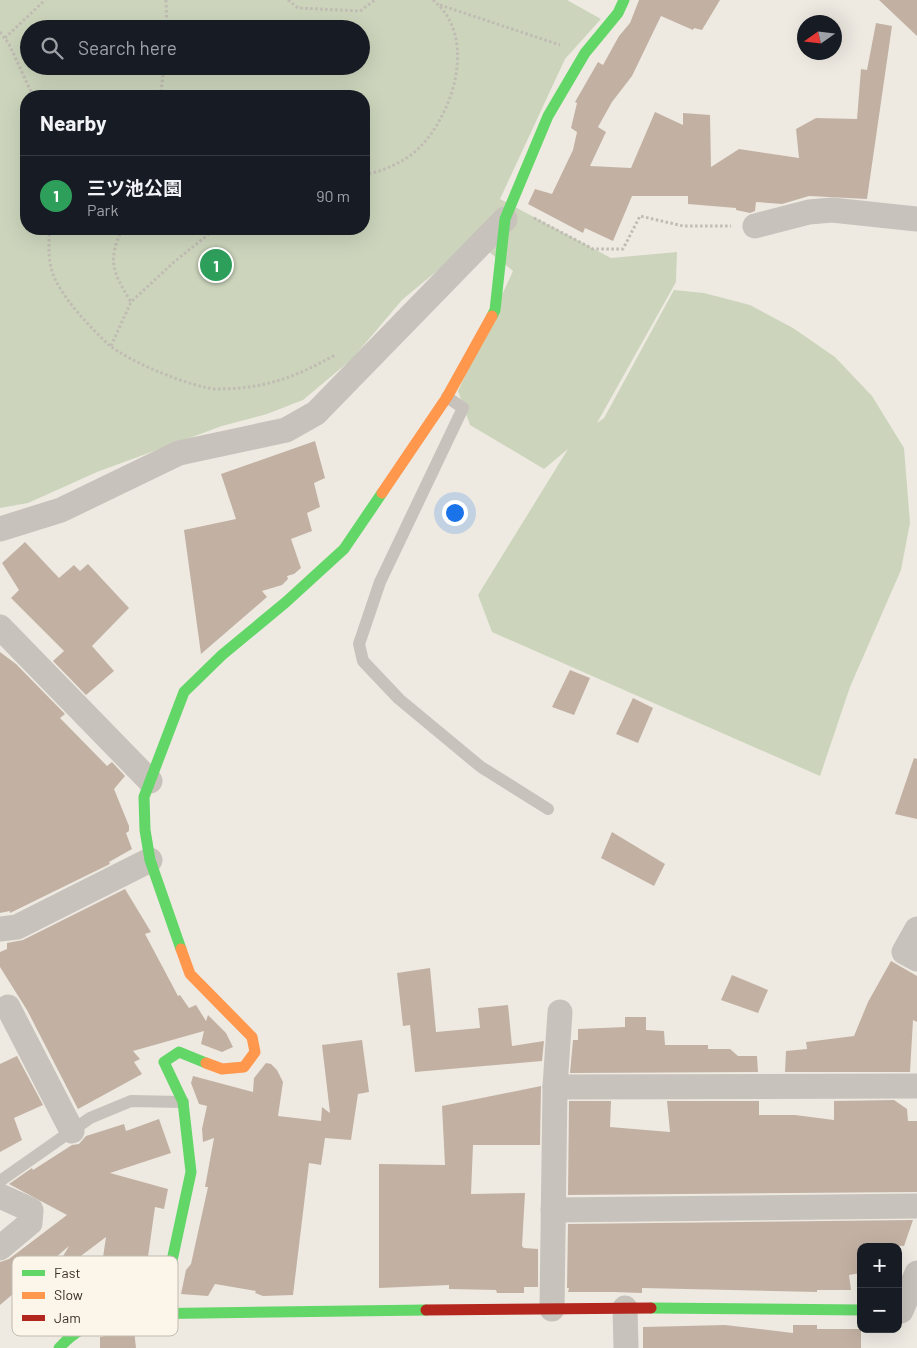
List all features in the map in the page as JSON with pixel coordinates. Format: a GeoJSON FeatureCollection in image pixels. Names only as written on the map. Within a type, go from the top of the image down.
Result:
{"type":"FeatureCollection","features":[{"type":"Feature","properties":{"kind":"street"},"geometry":{"type":"LineString","coordinates":[[173,1256],[191,1172],[183,1102],[164,1062],[179,1052],[222,1069],[244,1067],[255,1052],[252,1037],[190,974],[150,860],[145,830],[144,797],[184,692],[222,655],[286,602],[344,549],[447,397],[495,310],[507,212],[548,116],[586,53],[618,13],[624,0]]}},
{"type":"Feature","properties":{"kind":"street"},"geometry":{"type":"LineString","coordinates":[[755,226],[809,212],[832,210],[917,219]]}},
{"type":"Feature","properties":{"kind":"street"},"geometry":{"type":"LineString","coordinates":[[0,529],[61,510],[179,453],[286,430],[316,413],[507,212]]}},
{"type":"Feature","properties":{"kind":"street"},"geometry":{"type":"LineString","coordinates":[[0,627],[150,781]]}},
{"type":"Feature","properties":{"kind":"street"},"geometry":{"type":"LineString","coordinates":[[0,929],[17,927],[150,860]]}},
{"type":"Feature","properties":{"kind":"street"},"geometry":{"type":"LineString","coordinates":[[917,929],[904,952],[917,959]]}},
{"type":"Feature","properties":{"kind":"street"},"geometry":{"type":"LineString","coordinates":[[8,1008],[72,1131]]}},
{"type":"Feature","properties":{"kind":"street"},"geometry":{"type":"LineString","coordinates":[[552,1308],[555,1087],[560,1012]]}},
{"type":"Feature","properties":{"kind":"street"},"geometry":{"type":"LineString","coordinates":[[555,1087],[917,1086]]}},
{"type":"Feature","properties":{"kind":"street"},"geometry":{"type":"LineString","coordinates":[[0,1196],[31,1210],[30,1223],[0,1248]]}},
{"type":"Feature","properties":{"kind":"street"},"geometry":{"type":"LineString","coordinates":[[553,1210],[917,1206]]}},
{"type":"Feature","properties":{"kind":"street"},"geometry":{"type":"LineString","coordinates":[[906,1311],[917,1273]]}},
{"type":"Feature","properties":{"kind":"street"},"geometry":{"type":"LineString","coordinates":[[178,1312],[552,1308],[857,1310]]}},
{"type":"Feature","properties":{"kind":"street"},"geometry":{"type":"LineString","coordinates":[[626,1308],[626,1348]]}},
{"type":"Feature","properties":{"kind":"street"},"geometry":{"type":"LineString","coordinates":[[59,1348],[72,1336]]}},
{"type":"Feature","properties":{"kind":"lane"},"geometry":{"type":"LineString","coordinates":[[447,397],[463,408],[380,582],[359,644],[363,661],[399,698],[481,767],[548,809]]}},
{"type":"Feature","properties":{"kind":"lane"},"geometry":{"type":"LineString","coordinates":[[0,1180],[90,1118],[131,1100],[183,1102]]}},
{"type":"Feature","properties":{"kind":"path"},"geometry":{"type":"LineString","coordinates":[[24,20],[45,0]]}},
{"type":"Feature","properties":{"kind":"path"},"geometry":{"type":"LineString","coordinates":[[166,0],[167,20]]}},
{"type":"Feature","properties":{"kind":"path"},"geometry":{"type":"LineString","coordinates":[[288,0],[298,8],[360,11],[375,0]]}},
{"type":"Feature","properties":{"kind":"path"},"geometry":{"type":"LineString","coordinates":[[370,173],[402,162],[419,148],[441,119],[451,96],[457,67],[457,44],[450,22],[439,5],[433,0]]}},
{"type":"Feature","properties":{"kind":"path"},"geometry":{"type":"LineString","coordinates":[[439,5],[586,53]]}},
{"type":"Feature","properties":{"kind":"path"},"geometry":{"type":"LineString","coordinates":[[5,38],[20,24]]}},
{"type":"Feature","properties":{"kind":"path"},"geometry":{"type":"LineString","coordinates":[[0,32],[5,38],[20,69]]}},
{"type":"Feature","properties":{"kind":"path"},"geometry":{"type":"LineString","coordinates":[[23,75],[30,90]]}},
{"type":"Feature","properties":{"kind":"path"},"geometry":{"type":"LineString","coordinates":[[161,90],[163,75]]}},
{"type":"Feature","properties":{"kind":"path"},"geometry":{"type":"LineString","coordinates":[[507,212],[593,249],[623,249],[640,216],[683,226],[755,226]]}},
{"type":"Feature","properties":{"kind":"path"},"geometry":{"type":"LineString","coordinates":[[49,235],[48,246],[55,280],[80,314],[111,346],[165,376],[214,389],[249,388],[301,374],[344,350]]}},
{"type":"Feature","properties":{"kind":"path"},"geometry":{"type":"LineString","coordinates":[[119,235],[115,245],[113,272],[131,302]]}},
{"type":"Feature","properties":{"kind":"path"},"geometry":{"type":"LineString","coordinates":[[111,346],[131,302],[174,262],[208,235]]}},
{"type":"Feature","properties":{"kind":"green space"},"geometry":{"type":"Polygon","coordinates":[[[0,0],[567,0],[601,19],[565,59],[500,199],[611,258],[677,252],[676,282],[597,423],[604,418],[674,290],[704,293],[750,305],[793,328],[835,357],[872,396],[904,448],[910,523],[901,570],[850,687],[820,776],[492,632],[478,595],[568,449],[544,469],[470,425],[458,391],[513,271],[474,240],[402,300],[352,359],[303,400],[267,414],[222,426],[97,472],[28,503],[0,508],[0,0]]]}},
{"type":"Feature","properties":{"kind":"building"},"geometry":{"type":"Polygon","coordinates":[[[639,0],[720,0],[702,30],[694,28],[693,30],[661,16],[632,76],[612,102],[598,127],[606,132],[590,166],[631,168],[655,112],[683,125],[683,113],[710,115],[711,167],[739,149],[799,158],[796,129],[816,118],[857,119],[861,69],[867,70],[876,23],[892,26],[867,199],[809,196],[782,204],[756,202],[755,211],[750,213],[736,210],[736,208],[688,204],[688,196],[632,196],[613,241],[585,228],[583,233],[528,204],[535,189],[552,194],[573,150],[577,132],[571,128],[577,103],[575,102],[598,62],[603,65],[619,36],[630,23],[639,0]]]}},
{"type":"Feature","properties":{"kind":"building"},"geometry":{"type":"Polygon","coordinates":[[[879,0],[917,0],[917,36],[879,0]]]}},
{"type":"Feature","properties":{"kind":"building"},"geometry":{"type":"Polygon","coordinates":[[[315,441],[325,478],[314,483],[320,507],[307,513],[312,531],[291,539],[301,568],[294,574],[287,576],[288,579],[282,585],[262,591],[267,597],[201,654],[184,530],[236,519],[221,474],[315,441]]]}},
{"type":"Feature","properties":{"kind":"building"},"geometry":{"type":"Polygon","coordinates":[[[25,542],[59,578],[74,565],[80,571],[88,564],[129,608],[92,646],[114,671],[86,695],[53,661],[64,651],[11,598],[19,590],[2,563],[25,542]]]}},
{"type":"Feature","properties":{"kind":"building"},"geometry":{"type":"Polygon","coordinates":[[[0,652],[16,664],[65,714],[60,718],[107,766],[112,762],[125,776],[114,789],[129,826],[129,831],[126,833],[132,849],[109,862],[110,864],[10,913],[10,911],[0,913],[0,652]]]}},
{"type":"Feature","properties":{"kind":"building"},"geometry":{"type":"Polygon","coordinates":[[[570,670],[590,678],[574,715],[552,707],[570,670]]]}},
{"type":"Feature","properties":{"kind":"building"},"geometry":{"type":"Polygon","coordinates":[[[633,698],[653,708],[638,743],[616,734],[633,698]]]}},
{"type":"Feature","properties":{"kind":"building"},"geometry":{"type":"Polygon","coordinates":[[[914,758],[917,759],[917,819],[895,814],[914,758]]]}},
{"type":"Feature","properties":{"kind":"building"},"geometry":{"type":"Polygon","coordinates":[[[612,832],[665,864],[654,886],[601,858],[612,832]]]}},
{"type":"Feature","properties":{"kind":"building"},"geometry":{"type":"Polygon","coordinates":[[[125,889],[151,932],[145,934],[178,996],[180,995],[189,1008],[196,1005],[206,1021],[208,1015],[226,1033],[233,1047],[222,1052],[201,1044],[204,1031],[133,1051],[140,1059],[134,1062],[142,1074],[78,1109],[27,1010],[0,967],[0,952],[7,949],[7,943],[23,940],[125,889]]]}},
{"type":"Feature","properties":{"kind":"building"},"geometry":{"type":"Polygon","coordinates":[[[891,961],[917,976],[917,1022],[913,1020],[910,1072],[785,1072],[786,1051],[807,1049],[806,1042],[854,1036],[868,1002],[891,961]]]}},
{"type":"Feature","properties":{"kind":"building"},"geometry":{"type":"Polygon","coordinates":[[[430,968],[436,1032],[480,1028],[478,1008],[508,1005],[512,1046],[544,1041],[542,1061],[415,1072],[410,1025],[403,1026],[397,973],[430,968]]]}},
{"type":"Feature","properties":{"kind":"building"},"geometry":{"type":"Polygon","coordinates":[[[732,975],[768,990],[758,1013],[721,1000],[732,975]]]}},
{"type":"Feature","properties":{"kind":"building"},"geometry":{"type":"Polygon","coordinates":[[[625,1017],[646,1017],[646,1030],[664,1031],[665,1045],[708,1045],[708,1049],[730,1049],[738,1056],[757,1056],[758,1072],[570,1073],[573,1040],[578,1040],[578,1029],[625,1027],[625,1017]]]}},
{"type":"Feature","properties":{"kind":"building"},"geometry":{"type":"Polygon","coordinates":[[[362,1040],[369,1092],[358,1094],[351,1140],[325,1138],[321,1165],[309,1163],[293,1295],[263,1296],[255,1293],[256,1291],[215,1284],[208,1296],[181,1294],[186,1270],[191,1264],[208,1187],[205,1187],[214,1138],[203,1142],[202,1129],[207,1106],[199,1104],[191,1083],[193,1076],[253,1092],[254,1078],[266,1063],[271,1064],[277,1070],[283,1082],[278,1116],[321,1121],[322,1107],[330,1113],[322,1045],[362,1040]]]}},
{"type":"Feature","properties":{"kind":"building"},"geometry":{"type":"Polygon","coordinates":[[[17,1056],[43,1105],[14,1118],[22,1140],[0,1152],[0,1064],[17,1056]]]}},
{"type":"Feature","properties":{"kind":"building"},"geometry":{"type":"Polygon","coordinates":[[[541,1086],[540,1145],[473,1145],[471,1194],[525,1193],[522,1246],[524,1248],[538,1249],[538,1287],[524,1287],[524,1293],[497,1293],[496,1290],[449,1289],[449,1285],[379,1288],[379,1164],[445,1165],[442,1106],[541,1086]]]}},
{"type":"Feature","properties":{"kind":"building"},"geometry":{"type":"Polygon","coordinates":[[[894,1100],[907,1109],[908,1121],[917,1121],[917,1192],[568,1195],[569,1101],[611,1101],[610,1127],[670,1132],[667,1101],[759,1101],[759,1115],[795,1115],[834,1120],[834,1101],[894,1100]]]}},
{"type":"Feature","properties":{"kind":"building"},"geometry":{"type":"Polygon","coordinates":[[[159,1119],[171,1153],[110,1173],[168,1189],[164,1209],[155,1207],[148,1256],[103,1256],[106,1237],[81,1256],[63,1256],[69,1246],[57,1256],[13,1256],[67,1215],[9,1184],[72,1145],[79,1144],[86,1136],[124,1124],[126,1131],[159,1119]]]}},
{"type":"Feature","properties":{"kind":"building"},"geometry":{"type":"Polygon","coordinates":[[[913,1220],[904,1246],[902,1246],[902,1243],[857,1243],[857,1274],[849,1275],[851,1290],[817,1290],[817,1292],[642,1288],[642,1293],[568,1292],[568,1224],[913,1220]]]}},
{"type":"Feature","properties":{"kind":"building"},"geometry":{"type":"Polygon","coordinates":[[[12,1257],[12,1295],[0,1305],[0,1262],[12,1257]]]}},
{"type":"Feature","properties":{"kind":"building"},"geometry":{"type":"Polygon","coordinates":[[[725,1325],[793,1333],[793,1325],[817,1325],[817,1329],[857,1329],[857,1333],[861,1333],[861,1348],[643,1348],[643,1327],[725,1325]]]}},
{"type":"Feature","properties":{"kind":"building"},"geometry":{"type":"Polygon","coordinates":[[[135,1336],[136,1348],[100,1348],[100,1337],[135,1336]]]}},
{"type":"Feature","properties":{"kind":"traffic: fast"},"geometry":{"type":"LineString","coordinates":[[492,316],[495,310],[505,219],[548,116],[585,53],[618,13],[624,0]]}},
{"type":"Feature","properties":{"kind":"traffic: fast"},"geometry":{"type":"LineString","coordinates":[[181,949],[150,860],[145,830],[144,797],[184,692],[222,655],[286,602],[344,549],[382,493]]}},
{"type":"Feature","properties":{"kind":"traffic: fast"},"geometry":{"type":"LineString","coordinates":[[173,1256],[191,1172],[183,1102],[164,1062],[179,1052],[206,1063]]}},
{"type":"Feature","properties":{"kind":"traffic: fast"},"geometry":{"type":"LineString","coordinates":[[651,1308],[857,1310]]}},
{"type":"Feature","properties":{"kind":"traffic: fast"},"geometry":{"type":"LineString","coordinates":[[178,1313],[426,1310]]}},
{"type":"Feature","properties":{"kind":"traffic: fast"},"geometry":{"type":"LineString","coordinates":[[59,1348],[72,1336]]}},
{"type":"Feature","properties":{"kind":"traffic: slow"},"geometry":{"type":"LineString","coordinates":[[382,493],[447,397],[492,316]]}},
{"type":"Feature","properties":{"kind":"traffic: slow"},"geometry":{"type":"LineString","coordinates":[[181,949],[190,974],[252,1037],[255,1052],[244,1067],[222,1069],[206,1063]]}},
{"type":"Feature","properties":{"kind":"traffic: jam"},"geometry":{"type":"LineString","coordinates":[[426,1310],[651,1308]]}},
{"type":"Feature","properties":{"kind":"place","name":"三ツ池公園"},"geometry":{"type":"Point","coordinates":[216,265]}}]}
